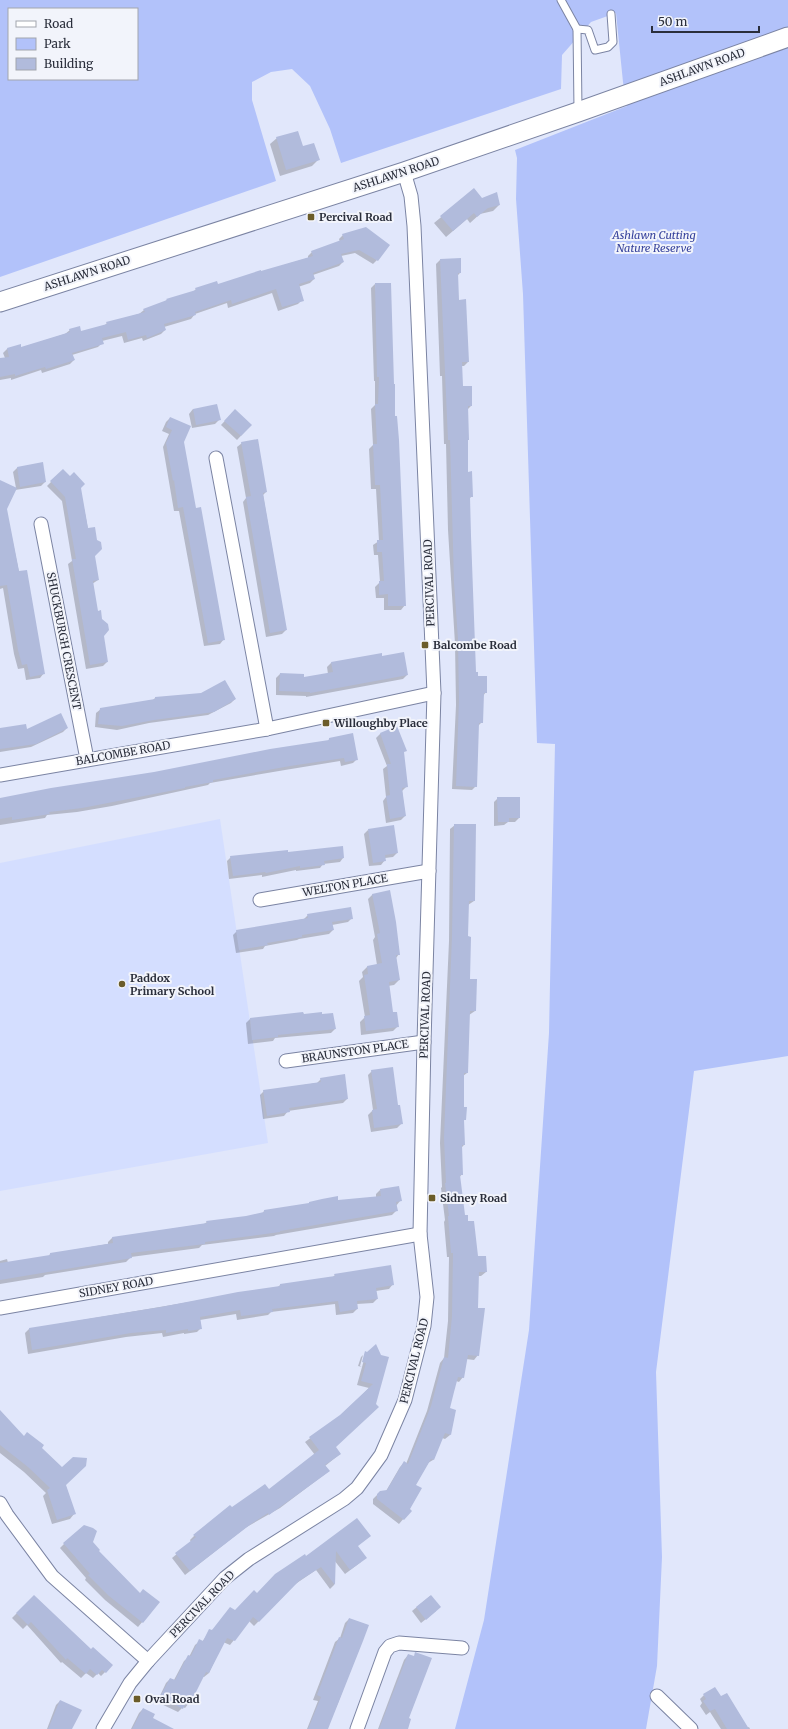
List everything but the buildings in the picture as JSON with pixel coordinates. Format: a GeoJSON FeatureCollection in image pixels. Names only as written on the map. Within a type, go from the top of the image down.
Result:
{"type":"FeatureCollection","features":[{"type":"Feature","properties":{"kind":"main road","name":"ASHLAWN ROAD"},"geometry":{"type":"LineString","coordinates":[[0,302],[404,172],[788,37]]}},
{"type":"Feature","properties":{"kind":"street","name":"PERCIVAL ROAD"},"geometry":{"type":"LineString","coordinates":[[103,1729],[130,1683],[148,1661],[225,1578],[249,1560],[344,1499],[357,1488],[381,1455],[405,1400],[424,1326],[427,1297],[420,1234],[434,693],[414,226],[411,196],[404,172]]}},
{"type":"Feature","properties":{"kind":"street"},"geometry":{"type":"LineString","coordinates":[[216,458],[267,729]]}},
{"type":"Feature","properties":{"kind":"street","name":"SHUCKBURGH CRESCENT"},"geometry":{"type":"LineString","coordinates":[[41,524],[87,759]]}},
{"type":"Feature","properties":{"kind":"street","name":"BALCOMBE ROAD"},"geometry":{"type":"LineString","coordinates":[[0,775],[267,729],[434,693]]}},
{"type":"Feature","properties":{"kind":"street","name":"WELTON PLACE"},"geometry":{"type":"LineString","coordinates":[[260,900],[429,871]]}},
{"type":"Feature","properties":{"kind":"street","name":"BRAUNSTON PLACE"},"geometry":{"type":"LineString","coordinates":[[286,1061],[424,1042]]}},
{"type":"Feature","properties":{"kind":"street","name":"SIDNEY ROAD"},"geometry":{"type":"LineString","coordinates":[[0,1308],[420,1234]]}},
{"type":"Feature","properties":{"kind":"street"},"geometry":{"type":"LineString","coordinates":[[0,1503],[3,1517],[52,1576],[148,1661]]}},
{"type":"Feature","properties":{"kind":"street"},"geometry":{"type":"LineString","coordinates":[[357,1729],[385,1652],[390,1646],[399,1643],[462,1648]]}},
{"type":"Feature","properties":{"kind":"street"},"geometry":{"type":"LineString","coordinates":[[657,1696],[691,1729]]}},
{"type":"Feature","properties":{"kind":"lane"},"geometry":{"type":"LineString","coordinates":[[561,0],[577,29],[578,112]]}},
{"type":"Feature","properties":{"kind":"lane"},"geometry":{"type":"LineString","coordinates":[[577,29],[588,30],[595,50],[608,47],[613,42],[611,14]]}},
{"type":"Feature","properties":{"kind":"shaded area","name":"Paddox Primary School"},"geometry":{"type":"Polygon","coordinates":[[[220,819],[268,1143],[0,1191],[0,863],[220,819]]]}},
{"type":"Feature","properties":{"kind":"green space","name":"Ashlawn Cutting Nature Reserve"},"geometry":{"type":"Polygon","coordinates":[[[0,0],[788,0],[788,1056],[694,1071],[656,1372],[662,1557],[657,1666],[646,1729],[455,1729],[484,1620],[529,1330],[549,1033],[555,744],[537,743],[523,294],[516,199],[517,158],[515,150],[627,106],[616,13],[591,22],[562,55],[561,89],[341,163],[330,129],[310,86],[292,69],[271,72],[252,82],[252,100],[276,181],[0,277],[0,0]]]}},
{"type":"Feature","properties":{"kind":"place","name":"Percival Road"},"geometry":{"type":"Point","coordinates":[311,217]}},
{"type":"Feature","properties":{"kind":"place","name":"Balcombe Road"},"geometry":{"type":"Point","coordinates":[425,645]}},
{"type":"Feature","properties":{"kind":"place","name":"Willoughby Place"},"geometry":{"type":"Point","coordinates":[326,723]}},
{"type":"Feature","properties":{"kind":"place","name":"Paddox Primary School"},"geometry":{"type":"Point","coordinates":[122,984]}},
{"type":"Feature","properties":{"kind":"place","name":"Sidney Road"},"geometry":{"type":"Point","coordinates":[432,1198]}},
{"type":"Feature","properties":{"kind":"place","name":"Oval Road"},"geometry":{"type":"Point","coordinates":[137,1699]}}]}
